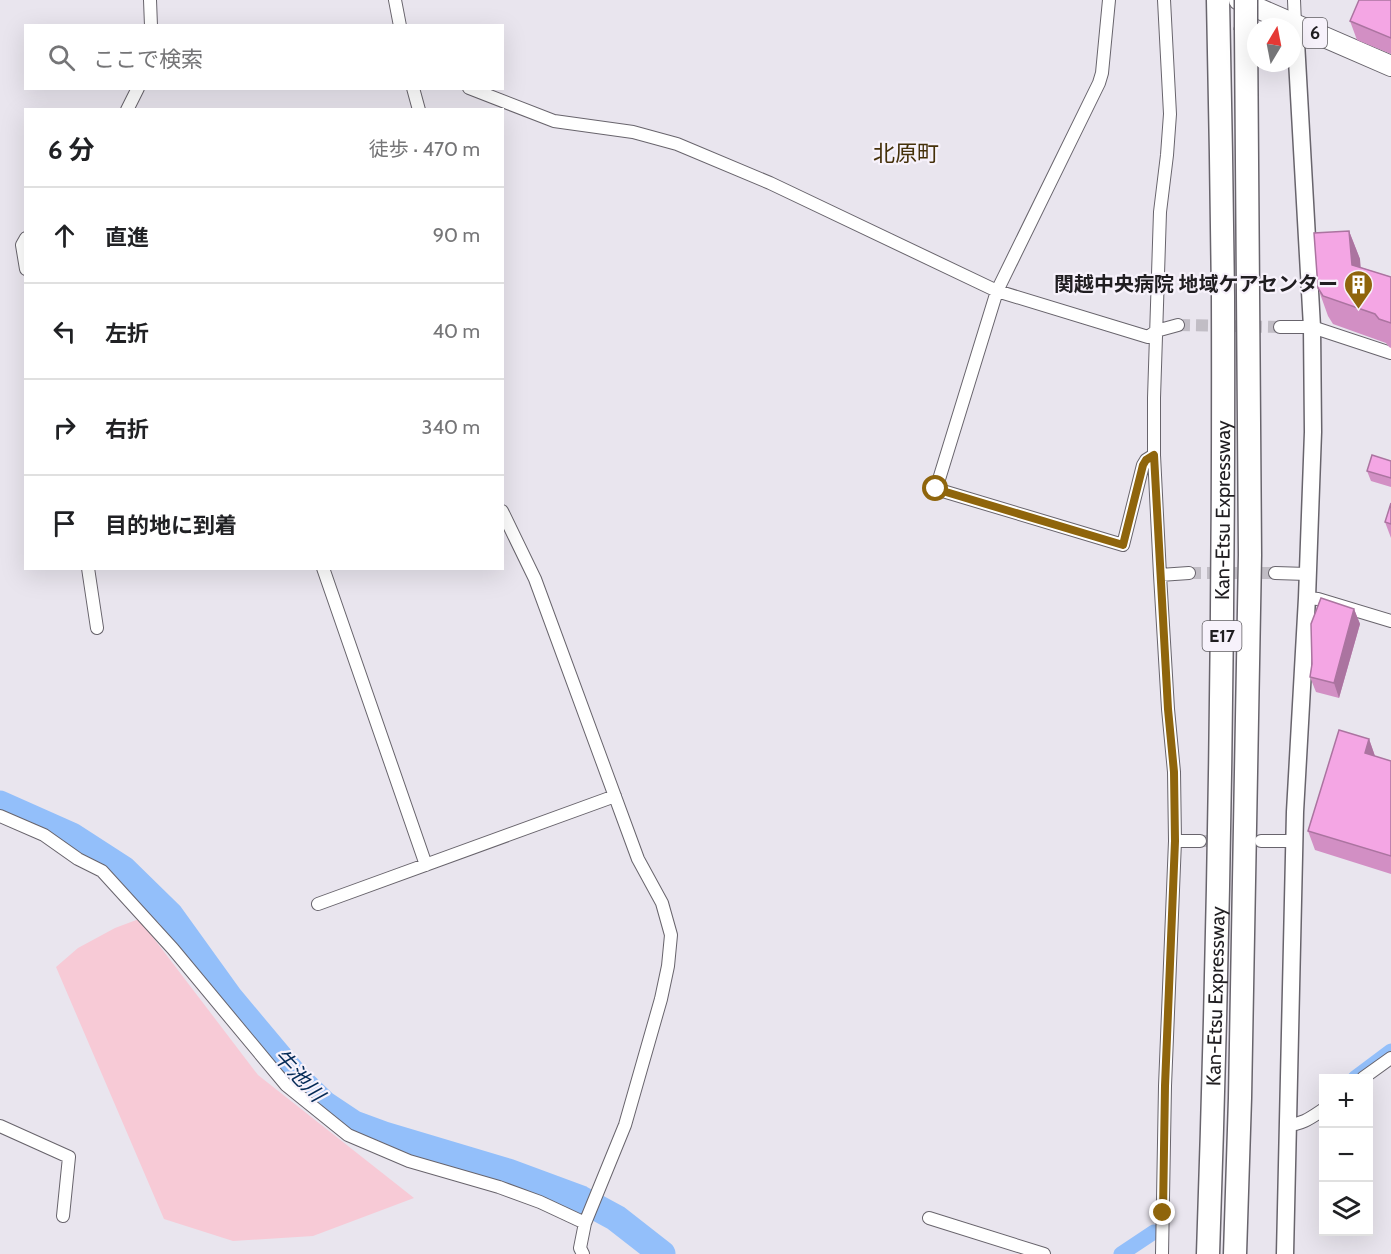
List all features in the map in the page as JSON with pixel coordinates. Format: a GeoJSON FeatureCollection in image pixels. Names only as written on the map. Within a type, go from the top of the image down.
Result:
{"type":"FeatureCollection","features":[{"type":"Feature","properties":{"kind":"highway","name":"Kan-Etsu Expressway"},"geometry":{"type":"LineString","coordinates":[[1235,1254],[1250,555],[1246,0]]}},
{"type":"Feature","properties":{"kind":"highway","name":"Kan-Etsu Expressway"},"geometry":{"type":"LineString","coordinates":[[1208,1254],[1214,1075],[1223,553],[1223,294],[1218,9]]}},
{"type":"Feature","properties":{"kind":"main road","name":"6"},"geometry":{"type":"LineString","coordinates":[[1239,0],[1281,18]]}},
{"type":"Feature","properties":{"kind":"main road","name":"6"},"geometry":{"type":"LineString","coordinates":[[1301,27],[1391,66]]}},
{"type":"Feature","properties":{"kind":"street"},"geometry":{"type":"LineString","coordinates":[[150,0],[151,24]]}},
{"type":"Feature","properties":{"kind":"street"},"geometry":{"type":"LineString","coordinates":[[395,0],[400,24]]}},
{"type":"Feature","properties":{"kind":"street"},"geometry":{"type":"LineString","coordinates":[[1109,0],[1100,83],[997,291],[936,489],[1123,545],[1143,465],[1154,455]]}},
{"type":"Feature","properties":{"kind":"street"},"geometry":{"type":"LineString","coordinates":[[1162,1254],[1165,1086],[1175,841],[1174,772],[1168,709],[1154,455],[1160,212],[1170,114],[1164,0]]}},
{"type":"Feature","properties":{"kind":"street"},"geometry":{"type":"LineString","coordinates":[[1294,0],[1295,18]]}},
{"type":"Feature","properties":{"kind":"street"},"geometry":{"type":"LineString","coordinates":[[1285,1254],[1294,841],[1313,432],[1312,327],[1298,72]]}},
{"type":"Feature","properties":{"kind":"street"},"geometry":{"type":"LineString","coordinates":[[128,108],[137,90]]}},
{"type":"Feature","properties":{"kind":"street"},"geometry":{"type":"LineString","coordinates":[[414,90],[419,108]]}},
{"type":"Feature","properties":{"kind":"street"},"geometry":{"type":"LineString","coordinates":[[474,90],[554,121],[633,132],[677,144],[770,183],[997,291],[1148,337],[1156,331],[1178,325]]}},
{"type":"Feature","properties":{"kind":"street"},"geometry":{"type":"LineString","coordinates":[[24,242],[22,245],[24,257]]}},
{"type":"Feature","properties":{"kind":"street"},"geometry":{"type":"LineString","coordinates":[[1280,327],[1312,327],[1391,352]]}},
{"type":"Feature","properties":{"kind":"street"},"geometry":{"type":"LineString","coordinates":[[504,515],[535,579],[638,859],[662,903],[671,935],[668,966],[661,999],[625,1125],[587,1220],[580,1248],[583,1254]]}},
{"type":"Feature","properties":{"kind":"street"},"geometry":{"type":"LineString","coordinates":[[88,570],[97,628]]}},
{"type":"Feature","properties":{"kind":"street"},"geometry":{"type":"LineString","coordinates":[[324,570],[426,865]]}},
{"type":"Feature","properties":{"kind":"street"},"geometry":{"type":"LineString","coordinates":[[1160,574],[1189,573]]}},
{"type":"Feature","properties":{"kind":"street"},"geometry":{"type":"LineString","coordinates":[[1275,573],[1307,574]]}},
{"type":"Feature","properties":{"kind":"street"},"geometry":{"type":"LineString","coordinates":[[1307,598],[1318,599],[1391,621]]}},
{"type":"Feature","properties":{"kind":"street"},"geometry":{"type":"LineString","coordinates":[[318,904],[615,796]]}},
{"type":"Feature","properties":{"kind":"street"},"geometry":{"type":"LineString","coordinates":[[0,816],[44,835],[78,859],[102,871],[173,949],[286,1084],[348,1134],[409,1161],[499,1186],[587,1220]]}},
{"type":"Feature","properties":{"kind":"street"},"geometry":{"type":"LineString","coordinates":[[1175,841],[1200,841]]}},
{"type":"Feature","properties":{"kind":"street"},"geometry":{"type":"LineString","coordinates":[[1261,841],[1294,841]]}},
{"type":"Feature","properties":{"kind":"street"},"geometry":{"type":"LineString","coordinates":[[1369,1074],[1391,1058]]}},
{"type":"Feature","properties":{"kind":"street"},"geometry":{"type":"LineString","coordinates":[[1287,1125],[1302,1123],[1319,1111]]}},
{"type":"Feature","properties":{"kind":"street"},"geometry":{"type":"LineString","coordinates":[[0,1126],[69,1157],[63,1216]]}},
{"type":"Feature","properties":{"kind":"street"},"geometry":{"type":"LineString","coordinates":[[929,1218],[1044,1254]]}},
{"type":"Feature","properties":{"kind":"shaded area"},"geometry":{"type":"Polygon","coordinates":[[[139,919],[258,1075],[414,1198],[313,1236],[233,1241],[164,1219],[56,967],[78,948],[115,928],[139,919]]]}},
{"type":"Feature","properties":{"kind":"building"},"geometry":{"type":"Polygon","coordinates":[[[1359,0],[1391,0],[1391,38],[1350,21],[1359,0]]]}},
{"type":"Feature","properties":{"kind":"building"},"geometry":{"type":"Polygon","coordinates":[[[1349,231],[1352,265],[1391,277],[1391,323],[1379,319],[1375,314],[1323,296],[1318,288],[1314,233],[1349,231]]]}},
{"type":"Feature","properties":{"kind":"building"},"geometry":{"type":"Polygon","coordinates":[[[1372,455],[1391,461],[1391,478],[1367,471],[1372,455]]]}},
{"type":"Feature","properties":{"kind":"building"},"geometry":{"type":"Polygon","coordinates":[[[1391,503],[1391,524],[1385,522],[1391,503]]]}},
{"type":"Feature","properties":{"kind":"building"},"geometry":{"type":"Polygon","coordinates":[[[1321,598],[1354,609],[1334,683],[1310,677],[1311,624],[1321,598]]]}},
{"type":"Feature","properties":{"kind":"building"},"geometry":{"type":"Polygon","coordinates":[[[1339,730],[1369,739],[1365,753],[1391,761],[1391,856],[1308,831],[1339,730]]]}},
{"type":"Feature","properties":{"kind":"waterway","name":"牛池川"},"geometry":{"type":"LineString","coordinates":[[0,804],[72,836],[123,869],[170,915],[229,997],[296,1077],[324,1104],[354,1124],[508,1172],[581,1199],[616,1218],[662,1254]]}},
{"type":"Feature","properties":{"kind":"waterway"},"geometry":{"type":"LineString","coordinates":[[1360,1074],[1391,1051]]}},
{"type":"Feature","properties":{"kind":"waterway"},"geometry":{"type":"LineString","coordinates":[[1121,1254],[1154,1232]]}},
{"type":"Feature","properties":{"kind":"tunnel"},"geometry":{"type":"LineString","coordinates":[[1178,325],[1280,327]]}},
{"type":"Feature","properties":{"kind":"tunnel"},"geometry":{"type":"LineString","coordinates":[[1189,573],[1275,573]]}},
{"type":"Feature","properties":{"kind":"tunnel"},"geometry":{"type":"LineString","coordinates":[[1200,841],[1250,841]]}},
{"type":"Feature","properties":{"kind":"place","name":"関越中央病院 地域ケアセンター"},"geometry":{"type":"Point","coordinates":[1359,310]}},
{"type":"Feature","properties":{"kind":"district","name":"北原町"},"geometry":{"type":"Point","coordinates":[906,153]}},
{"type":"Feature","properties":{"kind":"route"},"geometry":{"type":"LineString","coordinates":[[936,489],[1123,545],[1143,465],[1154,455],[1168,709],[1174,772],[1175,841],[1165,1086],[1163,1213]]}}]}
